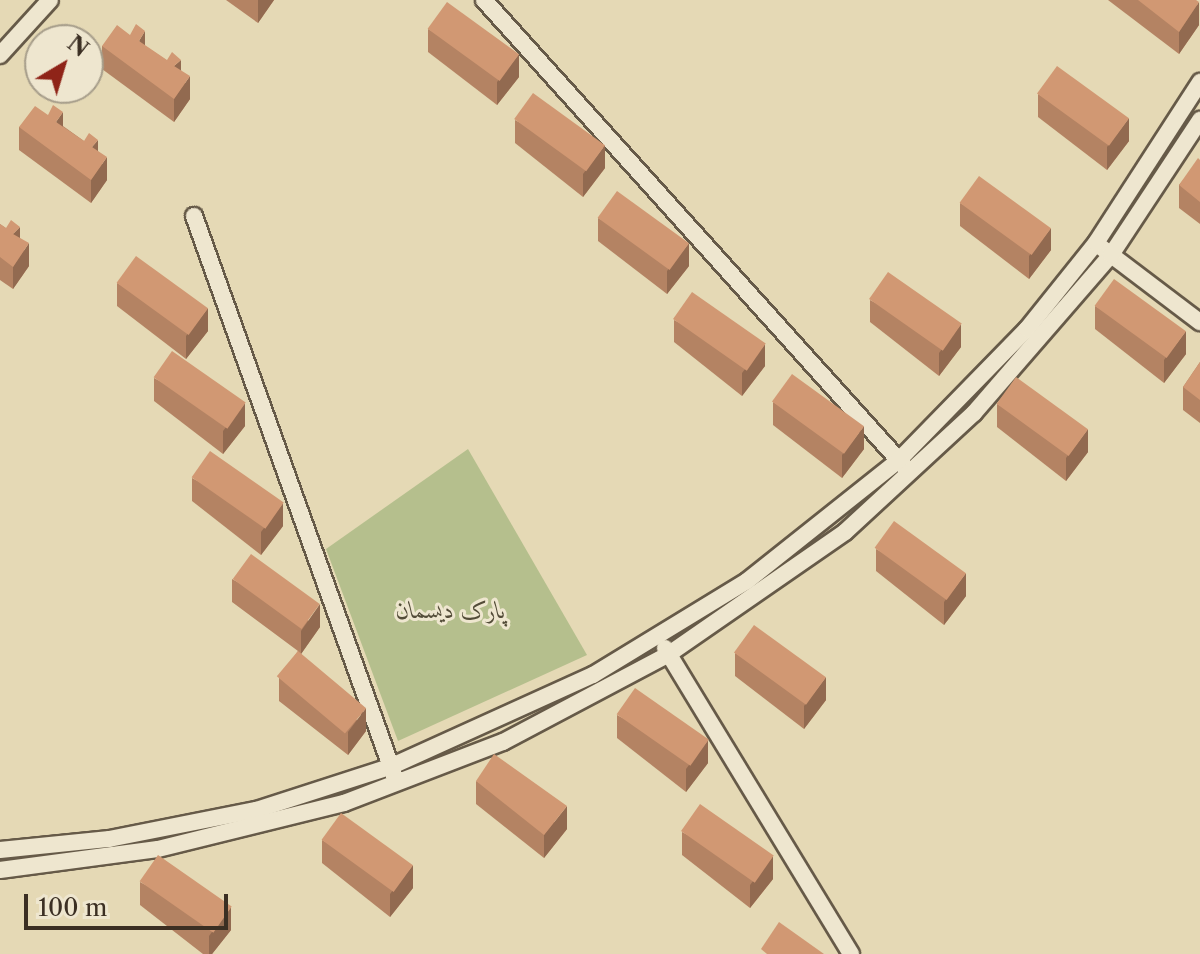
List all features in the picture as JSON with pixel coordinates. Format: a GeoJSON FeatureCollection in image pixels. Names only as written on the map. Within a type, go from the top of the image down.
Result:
{"type":"FeatureCollection","features":[{"type":"Feature","properties":{"kind":"street"},"geometry":{"type":"LineString","coordinates":[[0,55],[50,0]]}},
{"type":"Feature","properties":{"kind":"street"},"geometry":{"type":"LineString","coordinates":[[484,0],[911,474]]}},
{"type":"Feature","properties":{"kind":"street"},"geometry":{"type":"LineString","coordinates":[[0,850],[109,839],[256,810],[392,766],[579,682],[747,581],[899,460],[1027,329],[1096,243],[1200,82]]}},
{"type":"Feature","properties":{"kind":"street"},"geometry":{"type":"LineString","coordinates":[[0,870],[259,828],[396,785],[503,742],[669,654],[766,591],[911,474],[1041,342],[1111,255],[1200,120]]}},
{"type":"Feature","properties":{"kind":"street"},"geometry":{"type":"LineString","coordinates":[[194,216],[392,766],[396,785]]}},
{"type":"Feature","properties":{"kind":"street"},"geometry":{"type":"LineString","coordinates":[[1096,243],[1200,322]]}},
{"type":"Feature","properties":{"kind":"street"},"geometry":{"type":"LineString","coordinates":[[657,637],[851,954]]}},
{"type":"Feature","properties":{"kind":"green space","name":"پارک دیسمان"},"geometry":{"type":"Polygon","coordinates":[[[468,449],[587,655],[398,741],[326,549],[468,449]]]}},
{"type":"Feature","properties":{"kind":"building"},"geometry":{"type":"Polygon","coordinates":[[[1138,0],[1196,0],[1199,2],[1179,32],[1138,0]]]}},
{"type":"Feature","properties":{"kind":"building"},"geometry":{"type":"Polygon","coordinates":[[[447,2],[519,54],[500,81],[428,29],[447,2]]]}},
{"type":"Feature","properties":{"kind":"building"},"geometry":{"type":"Polygon","coordinates":[[[136,24],[145,31],[139,41],[167,60],[172,52],[181,60],[174,66],[190,76],[174,99],[104,47],[117,25],[130,35],[136,24]]]}},
{"type":"Feature","properties":{"kind":"building"},"geometry":{"type":"Polygon","coordinates":[[[1057,66],[1129,118],[1109,146],[1037,94],[1057,66]]]}},
{"type":"Feature","properties":{"kind":"building"},"geometry":{"type":"Polygon","coordinates":[[[533,93],[605,145],[586,171],[514,119],[533,93]]]}},
{"type":"Feature","properties":{"kind":"building"},"geometry":{"type":"Polygon","coordinates":[[[53,105],[63,112],[56,122],[84,141],[89,133],[98,140],[92,147],[107,157],[91,180],[19,127],[35,106],[48,115],[53,105]]]}},
{"type":"Feature","properties":{"kind":"building"},"geometry":{"type":"Polygon","coordinates":[[[1198,158],[1200,160],[1200,202],[1179,185],[1198,158]]]}},
{"type":"Feature","properties":{"kind":"building"},"geometry":{"type":"Polygon","coordinates":[[[979,176],[1051,228],[1032,255],[960,203],[979,176]]]}},
{"type":"Feature","properties":{"kind":"building"},"geometry":{"type":"Polygon","coordinates":[[[617,191],[689,243],[670,270],[598,218],[617,191]]]}},
{"type":"Feature","properties":{"kind":"building"},"geometry":{"type":"Polygon","coordinates":[[[11,220],[20,227],[13,234],[29,243],[13,267],[0,257],[0,224],[6,228],[11,220]]]}},
{"type":"Feature","properties":{"kind":"building"},"geometry":{"type":"Polygon","coordinates":[[[136,256],[208,308],[189,335],[117,283],[136,256]]]}},
{"type":"Feature","properties":{"kind":"building"},"geometry":{"type":"Polygon","coordinates":[[[888,272],[962,324],[943,351],[869,299],[888,272]]]}},
{"type":"Feature","properties":{"kind":"building"},"geometry":{"type":"Polygon","coordinates":[[[1114,279],[1186,331],[1167,358],[1095,306],[1114,279]]]}},
{"type":"Feature","properties":{"kind":"building"},"geometry":{"type":"Polygon","coordinates":[[[692,292],[766,344],[747,371],[673,319],[692,292]]]}},
{"type":"Feature","properties":{"kind":"building"},"geometry":{"type":"Polygon","coordinates":[[[172,351],[246,403],[227,429],[154,377],[172,351]]]}},
{"type":"Feature","properties":{"kind":"building"},"geometry":{"type":"Polygon","coordinates":[[[1200,362],[1200,400],[1183,387],[1200,362]]]}},
{"type":"Feature","properties":{"kind":"building"},"geometry":{"type":"Polygon","coordinates":[[[792,374],[864,426],[844,454],[772,402],[792,374]]]}},
{"type":"Feature","properties":{"kind":"building"},"geometry":{"type":"Polygon","coordinates":[[[1016,377],[1088,429],[1069,456],[997,404],[1016,377]]]}},
{"type":"Feature","properties":{"kind":"building"},"geometry":{"type":"Polygon","coordinates":[[[210,451],[284,503],[265,529],[192,477],[210,451]]]}},
{"type":"Feature","properties":{"kind":"building"},"geometry":{"type":"Polygon","coordinates":[[[894,521],[966,573],[947,600],[875,548],[894,521]]]}},
{"type":"Feature","properties":{"kind":"building"},"geometry":{"type":"Polygon","coordinates":[[[251,554],[320,604],[302,629],[233,579],[251,554]]]}},
{"type":"Feature","properties":{"kind":"building"},"geometry":{"type":"Polygon","coordinates":[[[754,625],[826,677],[806,705],[734,653],[754,625]]]}},
{"type":"Feature","properties":{"kind":"building"},"geometry":{"type":"Polygon","coordinates":[[[298,651],[366,708],[345,733],[277,676],[298,651]]]}},
{"type":"Feature","properties":{"kind":"building"},"geometry":{"type":"Polygon","coordinates":[[[635,688],[709,740],[690,766],[617,714],[635,688]]]}},
{"type":"Feature","properties":{"kind":"building"},"geometry":{"type":"Polygon","coordinates":[[[494,754],[567,806],[544,835],[476,781],[494,754]]]}},
{"type":"Feature","properties":{"kind":"building"},"geometry":{"type":"Polygon","coordinates":[[[700,804],[774,856],[755,883],[681,831],[700,804]]]}},
{"type":"Feature","properties":{"kind":"building"},"geometry":{"type":"Polygon","coordinates":[[[341,813],[413,865],[394,892],[322,840],[341,813]]]}},
{"type":"Feature","properties":{"kind":"building"},"geometry":{"type":"Polygon","coordinates":[[[158,855],[232,907],[213,933],[140,881],[158,855]]]}},
{"type":"Feature","properties":{"kind":"building"},"geometry":{"type":"Polygon","coordinates":[[[779,922],[824,954],[767,954],[761,949],[779,922]]]}}]}
